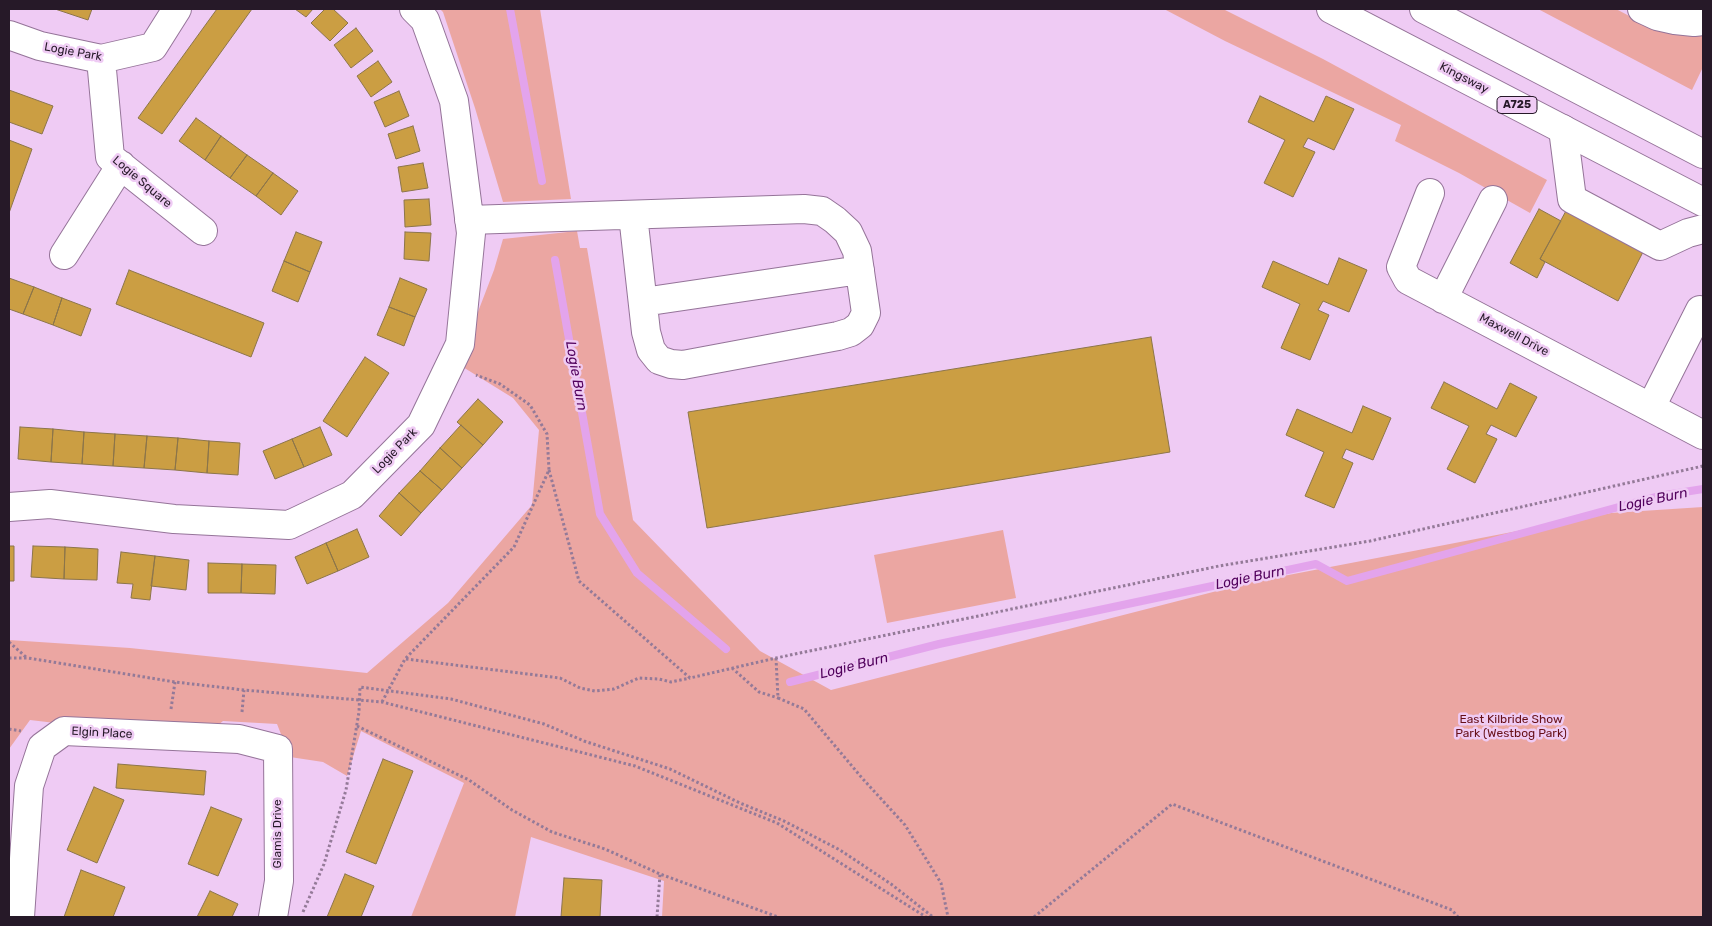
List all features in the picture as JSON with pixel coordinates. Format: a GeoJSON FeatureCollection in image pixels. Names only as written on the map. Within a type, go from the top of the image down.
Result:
{"type":"FeatureCollection","features":[{"type":"Feature","properties":{"kind":"main road","name":"Logie Park"},"geometry":{"type":"LineString","coordinates":[[9,35],[40,46],[101,59],[153,48],[178,9]]}},
{"type":"Feature","properties":{"kind":"main road","name":"Logie Park"},"geometry":{"type":"LineString","coordinates":[[9,508],[50,504],[174,519],[290,525],[352,495],[420,425],[460,344],[471,233],[454,101],[425,20],[414,9]]}},
{"type":"Feature","properties":{"kind":"main road","name":"Kingsway"},"geometry":{"type":"LineString","coordinates":[[1331,9],[1703,202]]}},
{"type":"Feature","properties":{"kind":"main road"},"geometry":{"type":"LineString","coordinates":[[1424,9],[1703,154]]}},
{"type":"Feature","properties":{"kind":"main road"},"geometry":{"type":"LineString","coordinates":[[1642,9],[1657,16],[1675,20],[1703,21]]}},
{"type":"Feature","properties":{"kind":"main road","name":"Logie Square"},"geometry":{"type":"LineString","coordinates":[[101,59],[110,157],[202,231]]}},
{"type":"Feature","properties":{"kind":"main road"},"geometry":{"type":"LineString","coordinates":[[1563,129],[1572,199],[1660,246],[1688,233],[1703,229]]}},
{"type":"Feature","properties":{"kind":"main road"},"geometry":{"type":"LineString","coordinates":[[64,255],[121,165]]}},
{"type":"Feature","properties":{"kind":"main road","name":"Maxwell Drive"},"geometry":{"type":"LineString","coordinates":[[1430,192],[1401,267],[1408,280],[1703,434]]}},
{"type":"Feature","properties":{"kind":"main road"},"geometry":{"type":"LineString","coordinates":[[1443,299],[1492,200]]}},
{"type":"Feature","properties":{"kind":"main road"},"geometry":{"type":"LineString","coordinates":[[469,220],[804,209],[822,211],[848,232],[857,251],[866,313],[860,325],[851,332],[838,336],[683,365],[659,360],[651,350],[646,332],[633,215]]}},
{"type":"Feature","properties":{"kind":"main road"},"geometry":{"type":"LineString","coordinates":[[643,302],[860,270]]}},
{"type":"Feature","properties":{"kind":"main road"},"geometry":{"type":"LineString","coordinates":[[1651,407],[1700,310]]}},
{"type":"Feature","properties":{"kind":"main road","name":"Elgin Place"},"geometry":{"type":"LineString","coordinates":[[20,917],[29,786],[42,748],[64,731],[238,739],[278,749]]}},
{"type":"Feature","properties":{"kind":"main road","name":"Glamis Drive"},"geometry":{"type":"LineString","coordinates":[[273,917],[279,881],[278,749]]}},
{"type":"Feature","properties":{"kind":"path"},"geometry":{"type":"LineString","coordinates":[[449,366],[500,384],[530,405],[547,434],[549,470],[578,581],[690,678]]}},
{"type":"Feature","properties":{"kind":"path"},"geometry":{"type":"LineString","coordinates":[[405,659],[551,676],[560,678],[580,688],[595,691],[614,689],[639,678],[671,682],[776,658],[1219,566],[1370,542],[1703,466]]}},
{"type":"Feature","properties":{"kind":"path"},"geometry":{"type":"LineString","coordinates":[[382,702],[405,659],[514,547],[549,470]]}},
{"type":"Feature","properties":{"kind":"path"},"geometry":{"type":"LineString","coordinates":[[9,642],[28,658]]}},
{"type":"Feature","properties":{"kind":"path"},"geometry":{"type":"LineString","coordinates":[[9,658],[28,658],[175,682],[382,702],[644,770],[777,824],[926,917]]}},
{"type":"Feature","properties":{"kind":"path"},"geometry":{"type":"LineString","coordinates":[[776,658],[778,698]]}},
{"type":"Feature","properties":{"kind":"path"},"geometry":{"type":"LineString","coordinates":[[732,668],[759,692],[804,709],[862,778],[905,825],[941,883],[948,917]]}},
{"type":"Feature","properties":{"kind":"path"},"geometry":{"type":"LineString","coordinates":[[301,917],[324,864],[346,790],[357,726],[360,687],[451,698],[544,724],[584,741],[670,770],[840,850],[891,884],[932,917]]}},
{"type":"Feature","properties":{"kind":"path"},"geometry":{"type":"LineString","coordinates":[[357,726],[469,780],[512,810],[552,832],[605,849],[660,874],[778,917]]}},
{"type":"Feature","properties":{"kind":"path"},"geometry":{"type":"LineString","coordinates":[[1034,917],[1172,804],[1452,910],[1458,917]]}},
{"type":"Feature","properties":{"kind":"path"},"geometry":{"type":"LineString","coordinates":[[657,917],[660,874]]}},
{"type":"Feature","properties":{"kind":"green space"},"geometry":{"type":"Polygon","coordinates":[[[440,9],[540,9],[571,199],[503,202],[475,108],[443,12],[440,9]]]}},
{"type":"Feature","properties":{"kind":"green space"},"geometry":{"type":"Polygon","coordinates":[[[1164,9],[1223,9],[1323,59],[1547,180],[1530,213],[1459,173],[1395,141],[1401,125],[1225,41],[1164,9]]]}},
{"type":"Feature","properties":{"kind":"green space"},"geometry":{"type":"Polygon","coordinates":[[[1538,9],[1616,9],[1637,20],[1703,32],[1703,67],[1692,90],[1538,9]]]}},
{"type":"Feature","properties":{"kind":"green space","name":"East Kilbride Show Park (Westbog Park)"},"geometry":{"type":"Polygon","coordinates":[[[577,231],[580,248],[587,248],[633,520],[760,651],[831,690],[1252,582],[1611,513],[1703,507],[1703,917],[662,917],[664,881],[531,837],[515,917],[411,917],[464,783],[361,731],[347,776],[323,762],[290,757],[277,724],[223,721],[202,738],[166,736],[30,720],[9,749],[9,640],[130,648],[367,673],[448,603],[532,505],[539,430],[513,398],[458,364],[494,270],[503,239],[577,231]]]}},
{"type":"Feature","properties":{"kind":"green space"},"geometry":{"type":"Polygon","coordinates":[[[1003,530],[1016,598],[887,623],[874,555],[1003,530]]]}},
{"type":"Feature","properties":{"kind":"building"},"geometry":{"type":"Polygon","coordinates":[[[55,9],[92,9],[88,20],[55,9]]]}},
{"type":"Feature","properties":{"kind":"building"},"geometry":{"type":"Polygon","coordinates":[[[217,9],[252,9],[162,134],[138,118],[217,9]]]}},
{"type":"Feature","properties":{"kind":"building"},"geometry":{"type":"Polygon","coordinates":[[[295,9],[313,9],[306,17],[295,9]]]}},
{"type":"Feature","properties":{"kind":"building"},"geometry":{"type":"Polygon","coordinates":[[[325,9],[333,9],[348,23],[330,41],[311,23],[325,9]]]}},
{"type":"Feature","properties":{"kind":"building"},"geometry":{"type":"Polygon","coordinates":[[[356,28],[373,51],[351,68],[334,45],[356,28]]]}},
{"type":"Feature","properties":{"kind":"building"},"geometry":{"type":"Polygon","coordinates":[[[378,61],[392,82],[371,97],[357,76],[378,61]]]}},
{"type":"Feature","properties":{"kind":"building"},"geometry":{"type":"Polygon","coordinates":[[[9,90],[53,106],[42,134],[9,122],[9,90]]]}},
{"type":"Feature","properties":{"kind":"building"},"geometry":{"type":"Polygon","coordinates":[[[399,91],[409,116],[385,127],[374,102],[399,91]]]}},
{"type":"Feature","properties":{"kind":"building"},"geometry":{"type":"Polygon","coordinates":[[[1260,96],[1314,122],[1326,96],[1354,109],[1334,150],[1308,138],[1303,147],[1315,152],[1293,197],[1264,183],[1285,140],[1248,122],[1260,96]]]}},
{"type":"Feature","properties":{"kind":"building"},"geometry":{"type":"Polygon","coordinates":[[[196,118],[221,136],[205,160],[179,141],[196,118]]]}},
{"type":"Feature","properties":{"kind":"building"},"geometry":{"type":"Polygon","coordinates":[[[413,126],[420,151],[396,159],[388,134],[413,126]]]}},
{"type":"Feature","properties":{"kind":"building"},"geometry":{"type":"Polygon","coordinates":[[[221,136],[247,155],[230,178],[205,160],[221,136]]]}},
{"type":"Feature","properties":{"kind":"building"},"geometry":{"type":"Polygon","coordinates":[[[9,140],[32,149],[9,213],[9,140]]]}},
{"type":"Feature","properties":{"kind":"building"},"geometry":{"type":"Polygon","coordinates":[[[247,155],[273,173],[256,196],[230,178],[247,155]]]}},
{"type":"Feature","properties":{"kind":"building"},"geometry":{"type":"Polygon","coordinates":[[[423,163],[428,188],[402,192],[398,167],[423,163]]]}},
{"type":"Feature","properties":{"kind":"building"},"geometry":{"type":"Polygon","coordinates":[[[273,173],[298,191],[281,215],[256,196],[273,173]]]}},
{"type":"Feature","properties":{"kind":"building"},"geometry":{"type":"Polygon","coordinates":[[[429,199],[431,225],[405,227],[404,200],[429,199]]]}},
{"type":"Feature","properties":{"kind":"building"},"geometry":{"type":"Polygon","coordinates":[[[1539,209],[1561,221],[1540,259],[1545,262],[1537,278],[1510,263],[1539,209]]]}},
{"type":"Feature","properties":{"kind":"building"},"geometry":{"type":"Polygon","coordinates":[[[1567,209],[1644,250],[1618,301],[1540,259],[1567,209]]]}},
{"type":"Feature","properties":{"kind":"building"},"geometry":{"type":"Polygon","coordinates":[[[296,232],[322,242],[310,272],[284,261],[296,232]]]}},
{"type":"Feature","properties":{"kind":"building"},"geometry":{"type":"Polygon","coordinates":[[[405,232],[431,233],[429,261],[404,259],[405,232]]]}},
{"type":"Feature","properties":{"kind":"building"},"geometry":{"type":"Polygon","coordinates":[[[1339,258],[1367,270],[1349,312],[1323,301],[1318,310],[1329,315],[1310,360],[1281,348],[1300,304],[1262,287],[1273,261],[1328,285],[1339,258]]]}},
{"type":"Feature","properties":{"kind":"building"},"geometry":{"type":"Polygon","coordinates":[[[284,261],[310,272],[298,302],[272,291],[284,261]]]}},
{"type":"Feature","properties":{"kind":"building"},"geometry":{"type":"Polygon","coordinates":[[[129,270],[264,323],[251,357],[116,304],[129,270]]]}},
{"type":"Feature","properties":{"kind":"building"},"geometry":{"type":"Polygon","coordinates":[[[9,278],[34,287],[23,314],[9,309],[9,278]]]}},
{"type":"Feature","properties":{"kind":"building"},"geometry":{"type":"Polygon","coordinates":[[[400,278],[427,289],[415,317],[389,307],[400,278]]]}},
{"type":"Feature","properties":{"kind":"building"},"geometry":{"type":"Polygon","coordinates":[[[34,287],[62,298],[53,325],[23,314],[34,287]]]}},
{"type":"Feature","properties":{"kind":"building"},"geometry":{"type":"Polygon","coordinates":[[[62,298],[91,309],[81,336],[53,325],[62,298]]]}},
{"type":"Feature","properties":{"kind":"building"},"geometry":{"type":"Polygon","coordinates":[[[389,307],[415,317],[404,346],[377,335],[389,307]]]}},
{"type":"Feature","properties":{"kind":"building"},"geometry":{"type":"Polygon","coordinates":[[[1151,337],[1170,452],[707,528],[688,412],[1151,337]]]}},
{"type":"Feature","properties":{"kind":"building"},"geometry":{"type":"Polygon","coordinates":[[[365,357],[389,373],[347,437],[323,421],[365,357]]]}},
{"type":"Feature","properties":{"kind":"building"},"geometry":{"type":"Polygon","coordinates":[[[1444,382],[1497,409],[1510,383],[1537,397],[1516,437],[1491,425],[1486,434],[1497,439],[1475,483],[1447,469],[1469,426],[1431,408],[1444,382]]]}},
{"type":"Feature","properties":{"kind":"building"},"geometry":{"type":"Polygon","coordinates":[[[478,399],[503,422],[483,445],[457,422],[478,399]]]}},
{"type":"Feature","properties":{"kind":"building"},"geometry":{"type":"Polygon","coordinates":[[[1363,406],[1391,418],[1373,460],[1346,449],[1342,458],[1353,463],[1334,508],[1305,496],[1324,452],[1286,435],[1297,409],[1352,433],[1363,406]]]}},
{"type":"Feature","properties":{"kind":"building"},"geometry":{"type":"Polygon","coordinates":[[[461,425],[483,445],[462,468],[440,448],[461,425]]]}},
{"type":"Feature","properties":{"kind":"building"},"geometry":{"type":"Polygon","coordinates":[[[20,427],[53,429],[51,462],[18,459],[20,427]]]}},
{"type":"Feature","properties":{"kind":"building"},"geometry":{"type":"Polygon","coordinates":[[[320,427],[332,455],[304,467],[292,439],[320,427]]]}},
{"type":"Feature","properties":{"kind":"building"},"geometry":{"type":"Polygon","coordinates":[[[53,429],[84,432],[82,464],[51,462],[53,429]]]}},
{"type":"Feature","properties":{"kind":"building"},"geometry":{"type":"Polygon","coordinates":[[[84,432],[115,434],[113,466],[82,464],[84,432]]]}},
{"type":"Feature","properties":{"kind":"building"},"geometry":{"type":"Polygon","coordinates":[[[115,434],[147,436],[144,468],[113,466],[115,434]]]}},
{"type":"Feature","properties":{"kind":"building"},"geometry":{"type":"Polygon","coordinates":[[[147,436],[178,438],[175,470],[144,468],[147,436]]]}},
{"type":"Feature","properties":{"kind":"building"},"geometry":{"type":"Polygon","coordinates":[[[178,438],[209,441],[207,473],[175,470],[178,438]]]}},
{"type":"Feature","properties":{"kind":"building"},"geometry":{"type":"Polygon","coordinates":[[[292,439],[304,467],[275,479],[263,451],[292,439]]]}},
{"type":"Feature","properties":{"kind":"building"},"geometry":{"type":"Polygon","coordinates":[[[209,441],[240,443],[238,475],[207,473],[209,441]]]}},
{"type":"Feature","properties":{"kind":"building"},"geometry":{"type":"Polygon","coordinates":[[[440,448],[462,468],[442,490],[420,471],[440,448]]]}},
{"type":"Feature","properties":{"kind":"building"},"geometry":{"type":"Polygon","coordinates":[[[420,471],[442,490],[421,513],[399,493],[420,471]]]}},
{"type":"Feature","properties":{"kind":"building"},"geometry":{"type":"Polygon","coordinates":[[[399,493],[421,513],[401,536],[379,516],[399,493]]]}},
{"type":"Feature","properties":{"kind":"building"},"geometry":{"type":"Polygon","coordinates":[[[357,529],[369,557],[338,571],[326,543],[357,529]]]}},
{"type":"Feature","properties":{"kind":"building"},"geometry":{"type":"Polygon","coordinates":[[[326,543],[338,571],[307,584],[295,557],[326,543]]]}},
{"type":"Feature","properties":{"kind":"building"},"geometry":{"type":"Polygon","coordinates":[[[9,546],[14,546],[14,581],[9,581],[9,546]]]}},
{"type":"Feature","properties":{"kind":"building"},"geometry":{"type":"Polygon","coordinates":[[[33,546],[65,547],[64,579],[31,577],[33,546]]]}},
{"type":"Feature","properties":{"kind":"building"},"geometry":{"type":"Polygon","coordinates":[[[65,547],[98,549],[97,580],[64,579],[65,547]]]}},
{"type":"Feature","properties":{"kind":"building"},"geometry":{"type":"Polygon","coordinates":[[[121,552],[155,556],[150,600],[131,598],[133,584],[117,583],[121,552]]]}},
{"type":"Feature","properties":{"kind":"building"},"geometry":{"type":"Polygon","coordinates":[[[155,556],[189,560],[186,590],[151,586],[155,556]]]}},
{"type":"Feature","properties":{"kind":"building"},"geometry":{"type":"Polygon","coordinates":[[[208,563],[242,564],[241,593],[208,593],[208,563]]]}},
{"type":"Feature","properties":{"kind":"building"},"geometry":{"type":"Polygon","coordinates":[[[242,564],[276,565],[275,594],[241,593],[242,564]]]}},
{"type":"Feature","properties":{"kind":"building"},"geometry":{"type":"Polygon","coordinates":[[[383,759],[413,771],[376,864],[346,852],[383,759]]]}},
{"type":"Feature","properties":{"kind":"building"},"geometry":{"type":"Polygon","coordinates":[[[118,764],[206,771],[204,795],[116,788],[118,764]]]}},
{"type":"Feature","properties":{"kind":"building"},"geometry":{"type":"Polygon","coordinates":[[[94,787],[124,800],[97,863],[67,850],[94,787]]]}},
{"type":"Feature","properties":{"kind":"building"},"geometry":{"type":"Polygon","coordinates":[[[211,807],[242,819],[218,876],[188,864],[211,807]]]}},
{"type":"Feature","properties":{"kind":"building"},"geometry":{"type":"Polygon","coordinates":[[[81,870],[125,887],[113,917],[64,917],[81,870]]]}},
{"type":"Feature","properties":{"kind":"building"},"geometry":{"type":"Polygon","coordinates":[[[345,874],[374,886],[361,917],[327,917],[345,874]]]}},
{"type":"Feature","properties":{"kind":"building"},"geometry":{"type":"Polygon","coordinates":[[[564,878],[602,880],[600,917],[561,917],[564,878]]]}},
{"type":"Feature","properties":{"kind":"building"},"geometry":{"type":"Polygon","coordinates":[[[210,891],[238,904],[232,917],[197,917],[210,891]]]}},
{"type":"Feature","properties":{"kind":"waterway","name":"Logie Burn"},"geometry":{"type":"LineString","coordinates":[[510,9],[542,181]]}},
{"type":"Feature","properties":{"kind":"waterway","name":"Logie Burn"},"geometry":{"type":"LineString","coordinates":[[555,260],[600,514],[637,573],[726,649]]}},
{"type":"Feature","properties":{"kind":"waterway","name":"Logie Burn"},"geometry":{"type":"LineString","coordinates":[[790,682],[939,644],[1316,564],[1347,581],[1659,496],[1703,489]]}}]}
